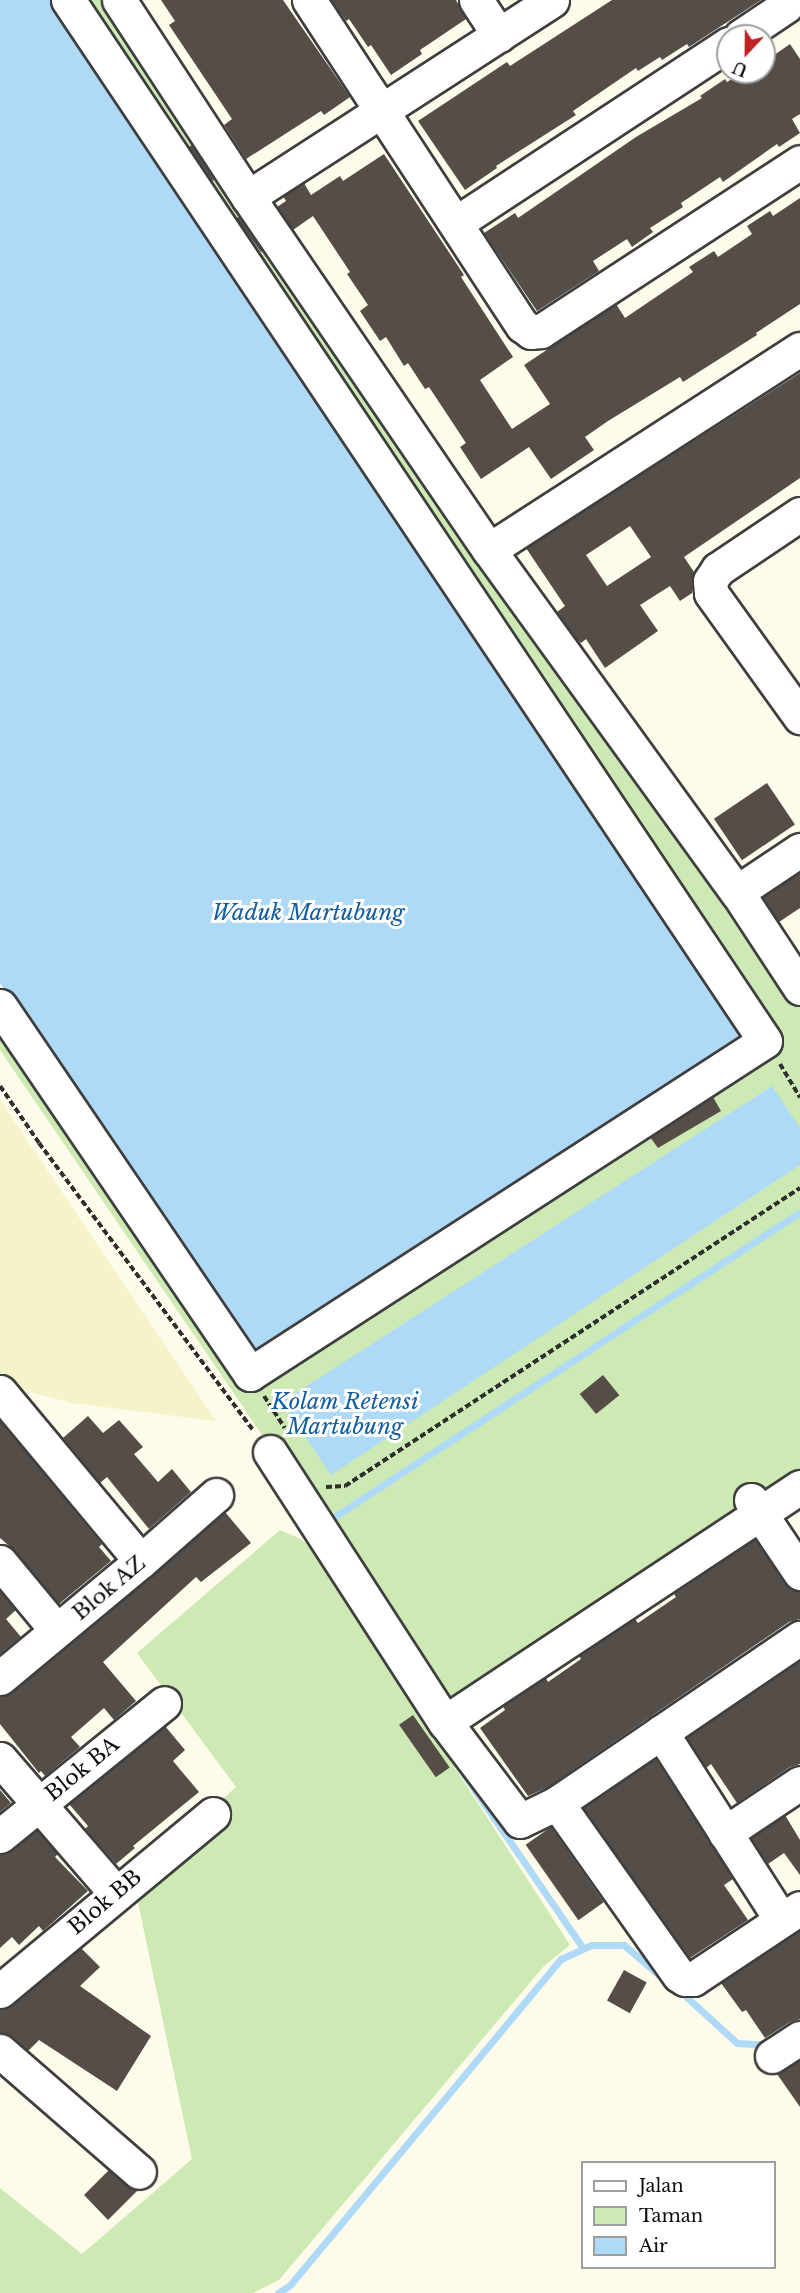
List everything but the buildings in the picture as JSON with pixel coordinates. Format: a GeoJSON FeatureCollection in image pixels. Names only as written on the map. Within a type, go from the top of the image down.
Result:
{"type":"FeatureCollection","features":[{"type":"Feature","properties":{"kind":"street"},"geometry":{"type":"LineString","coordinates":[[0,1006],[250,1374],[765,1041],[68,0]]}},
{"type":"Feature","properties":{"kind":"street"},"geometry":{"type":"LineString","coordinates":[[119,0],[248,197],[489,550],[737,892],[800,988]]}},
{"type":"Feature","properties":{"kind":"street"},"geometry":{"type":"LineString","coordinates":[[309,0],[522,325],[531,332],[541,331],[800,162]]}},
{"type":"Feature","properties":{"kind":"street"},"geometry":{"type":"LineString","coordinates":[[476,0],[499,35]]}},
{"type":"Feature","properties":{"kind":"street"},"geometry":{"type":"LineString","coordinates":[[248,197],[552,0]]}},
{"type":"Feature","properties":{"kind":"street"},"geometry":{"type":"LineString","coordinates":[[764,24],[789,11]]}},
{"type":"Feature","properties":{"kind":"street"},"geometry":{"type":"LineString","coordinates":[[456,223],[716,52]]}},
{"type":"Feature","properties":{"kind":"street"},"geometry":{"type":"LineString","coordinates":[[489,550],[800,349]]}},
{"type":"Feature","properties":{"kind":"street"},"geometry":{"type":"LineString","coordinates":[[796,702],[711,593],[710,581],[718,569],[800,514]]}},
{"type":"Feature","properties":{"kind":"street"},"geometry":{"type":"LineString","coordinates":[[737,892],[800,850]]}},
{"type":"Feature","properties":{"kind":"street"},"geometry":{"type":"LineString","coordinates":[[0,1392],[141,1561]]}},
{"type":"Feature","properties":{"kind":"street"},"geometry":{"type":"LineString","coordinates":[[278,1441],[442,1716],[517,1820],[523,1820],[557,1803],[800,1638]]}},
{"type":"Feature","properties":{"kind":"street"},"geometry":{"type":"LineString","coordinates":[[442,1716],[756,1508],[800,1487]]}},
{"type":"Feature","properties":{"kind":"street","name":"Blok AZ"},"geometry":{"type":"LineString","coordinates":[[0,1678],[216,1496]]}},
{"type":"Feature","properties":{"kind":"street"},"geometry":{"type":"LineString","coordinates":[[756,1508],[800,1573]]}},
{"type":"Feature","properties":{"kind":"street"},"geometry":{"type":"LineString","coordinates":[[0,1562],[57,1631]]}},
{"type":"Feature","properties":{"kind":"street","name":"Blok BA"},"geometry":{"type":"LineString","coordinates":[[0,1836],[164,1703]]}},
{"type":"Feature","properties":{"kind":"street"},"geometry":{"type":"LineString","coordinates":[[557,1803],[679,1975],[685,1979],[693,1979],[790,1914],[725,1833],[661,1732]]}},
{"type":"Feature","properties":{"kind":"street"},"geometry":{"type":"LineString","coordinates":[[0,1759],[115,1892]]}},
{"type":"Feature","properties":{"kind":"street"},"geometry":{"type":"LineString","coordinates":[[725,1833],[798,1790]]}},
{"type":"Feature","properties":{"kind":"street","name":"Blok BB"},"geometry":{"type":"LineString","coordinates":[[0,1991],[115,1892],[213,1814]]}},
{"type":"Feature","properties":{"kind":"street"},"geometry":{"type":"LineString","coordinates":[[772,2056],[800,2038]]}},
{"type":"Feature","properties":{"kind":"street"},"geometry":{"type":"LineString","coordinates":[[0,2051],[139,2172]]}},
{"type":"Feature","properties":{"kind":"path"},"geometry":{"type":"LineString","coordinates":[[765,1041],[800,1097]]}},
{"type":"Feature","properties":{"kind":"path"},"geometry":{"type":"LineString","coordinates":[[0,1086],[39,1143],[278,1441]]}},
{"type":"Feature","properties":{"kind":"path"},"geometry":{"type":"LineString","coordinates":[[322,1486],[345,1486],[800,1188]]}},
{"type":"Feature","properties":{"kind":"path"},"geometry":{"type":"LineString","coordinates":[[250,1374],[278,1441]]}},
{"type":"Feature","properties":{"kind":"shaded area"},"geometry":{"type":"Polygon","coordinates":[[[0,1100],[216,1421],[72,1403],[7,1386],[0,1378],[0,1100]]]}},
{"type":"Feature","properties":{"kind":"green space"},"geometry":{"type":"Polygon","coordinates":[[[64,0],[116,0],[800,998],[800,1491],[452,1714],[0,1050],[0,988],[251,1358],[64,0]]]}},
{"type":"Feature","properties":{"kind":"green space"},"geometry":{"type":"Polygon","coordinates":[[[280,1530],[301,1539],[314,1551],[570,1945],[544,1966],[279,2280],[253,2293],[0,2293],[0,2188],[82,2254],[192,2159],[133,1879],[236,1787],[137,1653],[280,1530]]]}},
{"type":"Feature","properties":{"kind":"water","name":"Waduk Martubung"},"geometry":{"type":"Polygon","coordinates":[[[0,0],[62,0],[744,1035],[251,1359],[0,983],[0,0]]]}},
{"type":"Feature","properties":{"kind":"water","name":"Kolam Retensi Martubung"},"geometry":{"type":"Polygon","coordinates":[[[772,1086],[800,1128],[800,1165],[331,1475],[282,1402],[772,1086]]]}},
{"type":"Feature","properties":{"kind":"waterway"},"geometry":{"type":"LineString","coordinates":[[325,1523],[800,1212]]}},
{"type":"Feature","properties":{"kind":"waterway"},"geometry":{"type":"LineString","coordinates":[[459,1767],[583,1948]]}},
{"type":"Feature","properties":{"kind":"waterway"},"geometry":{"type":"LineString","coordinates":[[278,2293],[290,2285],[561,1959],[591,1945],[624,1945],[666,1981]]}},
{"type":"Feature","properties":{"kind":"waterway"},"geometry":{"type":"LineString","coordinates":[[680,1991],[737,2043],[759,2044]]}}]}
